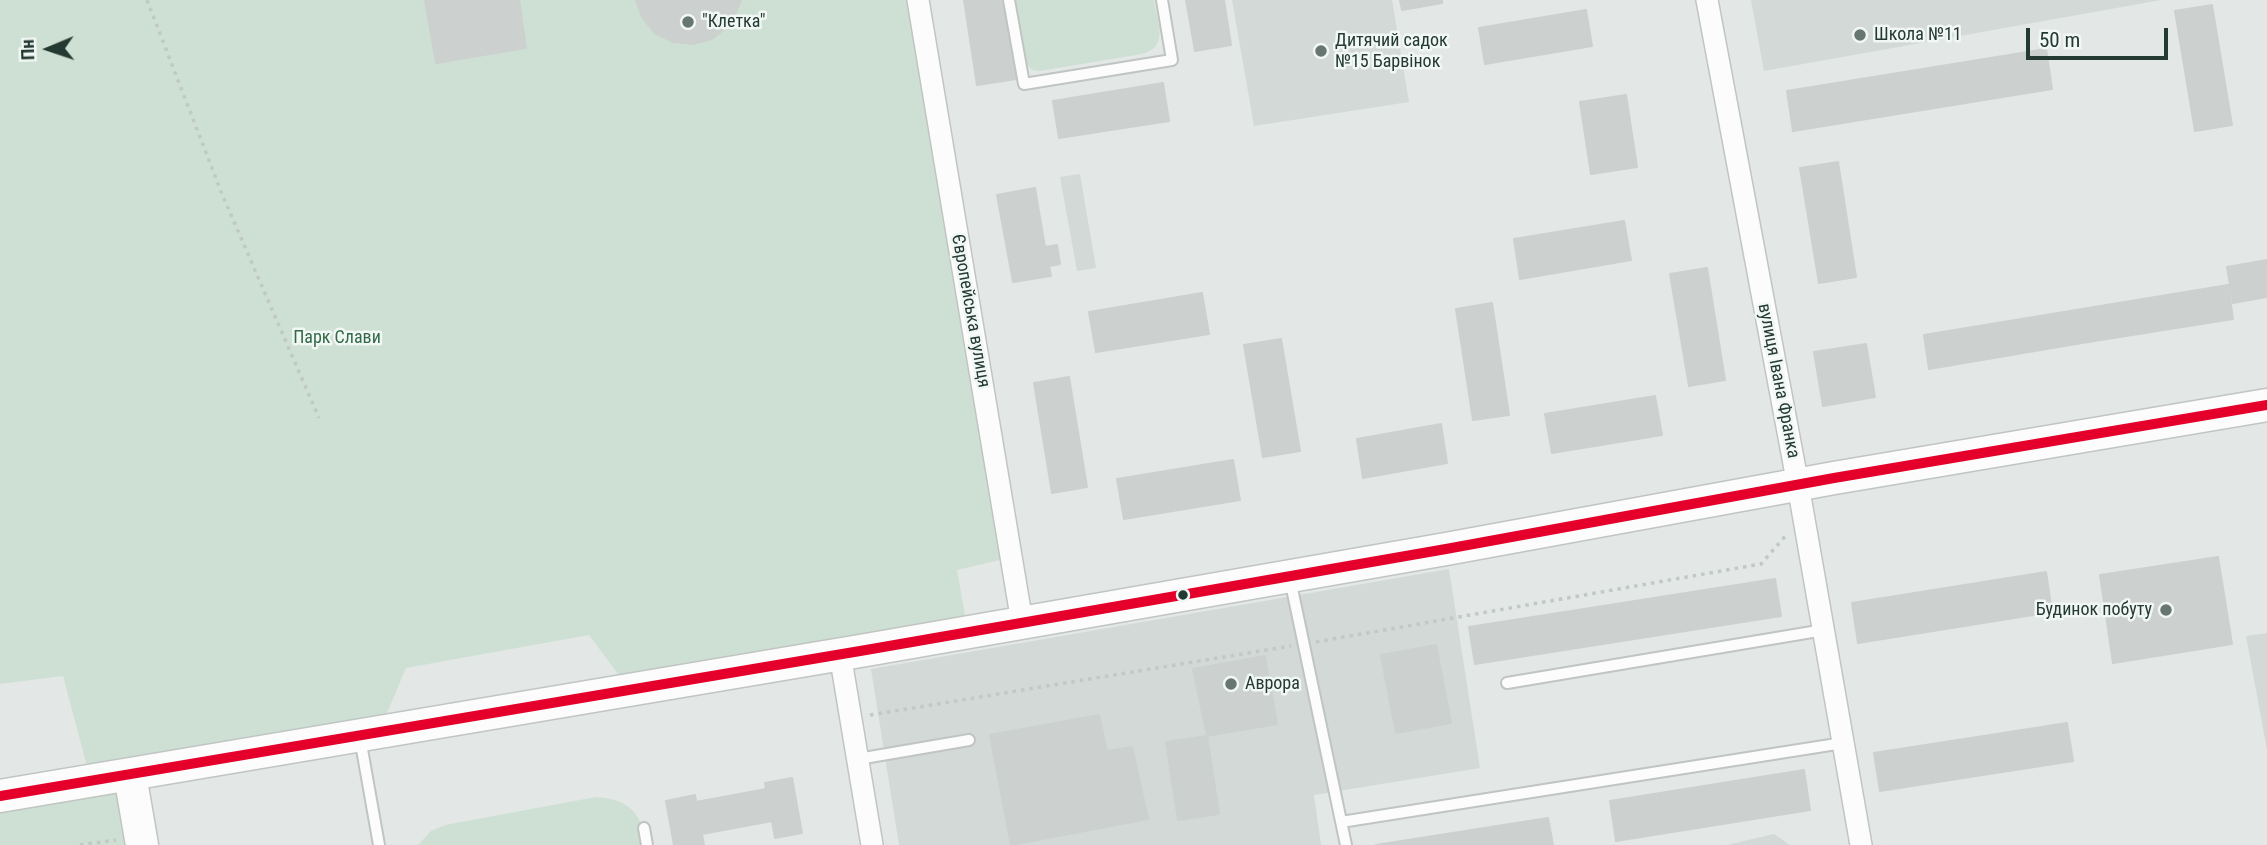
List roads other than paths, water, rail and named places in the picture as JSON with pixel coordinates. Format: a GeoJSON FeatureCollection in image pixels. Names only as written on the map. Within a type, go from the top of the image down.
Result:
{"type":"FeatureCollection","features":[{"type":"Feature","properties":{"kind":"street","name":"Європейська вулиця"},"geometry":{"type":"LineString","coordinates":[[918,0],[1022,622]]}},
{"type":"Feature","properties":{"kind":"street","name":"вулиця Івана Франка"},"geometry":{"type":"LineString","coordinates":[[1707,0],[1801,500],[1861,845]]}},
{"type":"Feature","properties":{"kind":"street"},"geometry":{"type":"LineString","coordinates":[[0,796],[1290,576],[1801,500],[2267,405]]}},
{"type":"Feature","properties":{"kind":"street"},"geometry":{"type":"LineString","coordinates":[[839,654],[872,845]]}},
{"type":"Feature","properties":{"kind":"street"},"geometry":{"type":"LineString","coordinates":[[130,775],[141,841]]}},
{"type":"Feature","properties":{"kind":"lane"},"geometry":{"type":"LineString","coordinates":[[1009,0],[1024,85],[1172,60],[1162,0]]}},
{"type":"Feature","properties":{"kind":"lane"},"geometry":{"type":"LineString","coordinates":[[1290,576],[1346,845]]}},
{"type":"Feature","properties":{"kind":"lane"},"geometry":{"type":"LineString","coordinates":[[1507,683],[1824,630]]}},
{"type":"Feature","properties":{"kind":"lane"},"geometry":{"type":"LineString","coordinates":[[360,735],[379,845]]}},
{"type":"Feature","properties":{"kind":"lane"},"geometry":{"type":"LineString","coordinates":[[858,759],[969,740]]}},
{"type":"Feature","properties":{"kind":"lane"},"geometry":{"type":"LineString","coordinates":[[1341,822],[1843,743]]}},
{"type":"Feature","properties":{"kind":"lane"},"geometry":{"type":"LineString","coordinates":[[644,828],[647,845]]}},
{"type":"Feature","properties":{"kind":"place","name":"\"Клетка\""},"geometry":{"type":"Point","coordinates":[688,22]}},
{"type":"Feature","properties":{"kind":"place","name":"Школа №11"},"geometry":{"type":"Point","coordinates":[1860,35]}},
{"type":"Feature","properties":{"kind":"place","name":"Дитячий садок №15 Барвінок"},"geometry":{"type":"Point","coordinates":[1321,51]}},
{"type":"Feature","properties":{"kind":"place","name":"Будинок побуту"},"geometry":{"type":"Point","coordinates":[2166,610]}},
{"type":"Feature","properties":{"kind":"place","name":"Аврора"},"geometry":{"type":"Point","coordinates":[1231,684]}},
{"type":"Feature","properties":{"kind":"park label","name":"Парк Слави"},"geometry":{"type":"Point","coordinates":[337,338]}}]}
